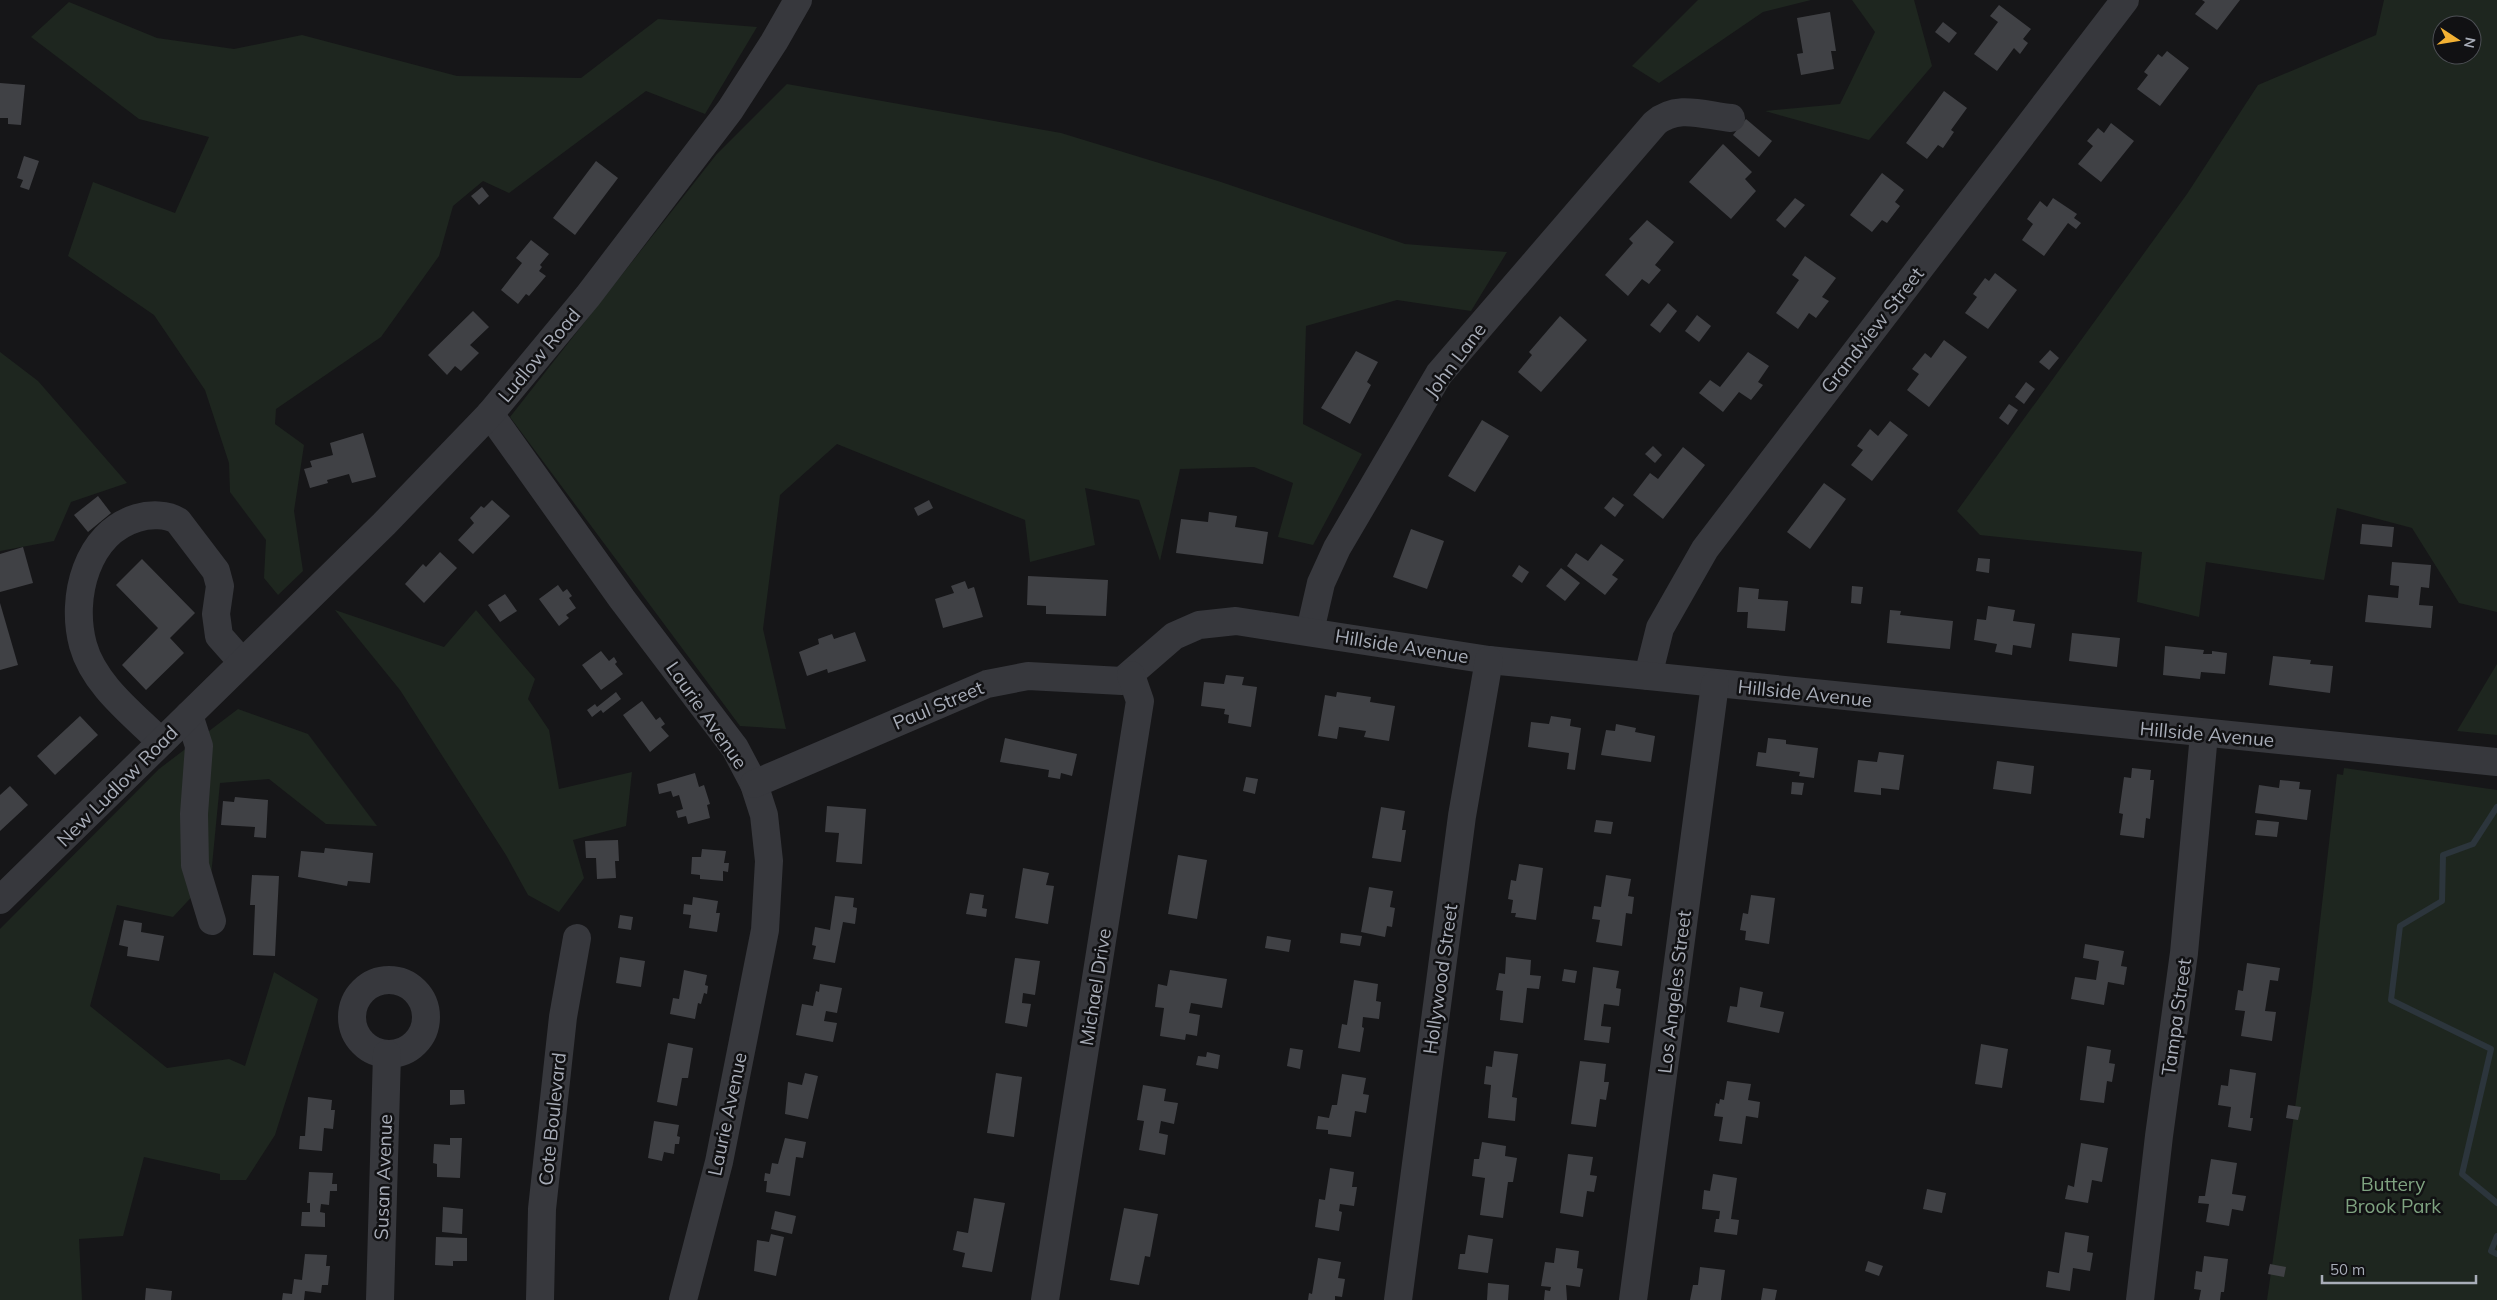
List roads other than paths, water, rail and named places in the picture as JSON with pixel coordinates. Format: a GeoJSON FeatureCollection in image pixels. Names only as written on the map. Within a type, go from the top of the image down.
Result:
{"type":"FeatureCollection","features":[{"type":"Feature","properties":{"kind":"street","name":"Ludlow Road"},"geometry":{"type":"LineString","coordinates":[[238,667],[415,492],[490,414],[588,296],[730,110],[774,42],[798,0]]}},
{"type":"Feature","properties":{"kind":"street","name":"Grandview Street"},"geometry":{"type":"LineString","coordinates":[[1648,676],[1660,628],[1705,549],[2125,0]]}},
{"type":"Feature","properties":{"kind":"street","name":"John Lane"},"geometry":{"type":"LineString","coordinates":[[1310,632],[1321,583],[1337,548],[1439,374],[1655,123],[1665,115],[1677,111],[1731,118]]}},
{"type":"Feature","properties":{"kind":"street","name":"Laurie Avenue"},"geometry":{"type":"LineString","coordinates":[[490,414],[617,591],[735,748],[754,784],[764,815],[768,838],[769,877],[765,930],[718,1162],[683,1300]]}},
{"type":"Feature","properties":{"kind":"street"},"geometry":{"type":"LineString","coordinates":[[161,742],[95,674],[83,645],[79,620],[81,594],[88,562],[104,537],[123,522],[145,515],[171,516],[178,521],[216,571],[220,586],[216,614],[219,636],[238,667]]}},
{"type":"Feature","properties":{"kind":"street","name":"Hillside Avenue"},"geometry":{"type":"LineString","coordinates":[[1131,675],[1148,656],[1174,636],[1199,625],[1236,621],[1489,660],[2204,734],[2497,762]]}},
{"type":"Feature","properties":{"kind":"street","name":"Hollywood Street"},"geometry":{"type":"LineString","coordinates":[[1398,1300],[1461,825],[1489,660]]}},
{"type":"Feature","properties":{"kind":"street","name":"New Ludlow Road"},"geometry":{"type":"LineString","coordinates":[[0,900],[238,667]]}},
{"type":"Feature","properties":{"kind":"street","name":"Paul Street"},"geometry":{"type":"LineString","coordinates":[[754,784],[987,684],[1028,676],[1114,682],[1122,681],[1131,675]]}},
{"type":"Feature","properties":{"kind":"street","name":"Michael Drive"},"geometry":{"type":"LineString","coordinates":[[1045,1300],[1140,701],[1131,675]]}},
{"type":"Feature","properties":{"kind":"street","name":"Los Angeles Street"},"geometry":{"type":"LineString","coordinates":[[1633,1300],[1715,684]]}},
{"type":"Feature","properties":{"kind":"street"},"geometry":{"type":"LineString","coordinates":[[188,715],[199,746],[194,814],[195,865],[212,921]]}},
{"type":"Feature","properties":{"kind":"street","name":"Tampa Street"},"geometry":{"type":"LineString","coordinates":[[2140,1300],[2159,1136],[2184,953],[2204,734]]}},
{"type":"Feature","properties":{"kind":"street","name":"Cote Boulevard"},"geometry":{"type":"LineString","coordinates":[[540,1300],[542,1209],[563,1017],[577,938]]}},
{"type":"Feature","properties":{"kind":"street","name":"Susan Avenue"},"geometry":{"type":"LineString","coordinates":[[380,1300],[387,1054]]}},
{"type":"Feature","properties":{"kind":"waterway"},"geometry":{"type":"LineString","coordinates":[[2497,807],[2473,844],[2443,855],[2442,901],[2400,926],[2391,1000],[2491,1049],[2462,1174],[2497,1203]]}},
{"type":"Feature","properties":{"kind":"waterway"},"geometry":{"type":"LineString","coordinates":[[2497,1236],[2491,1251],[2497,1254]]}},
{"type":"Feature","properties":{"kind":"park label","name":"Buttery Brook Park"},"geometry":{"type":"Point","coordinates":[2393,1195]}}]}
